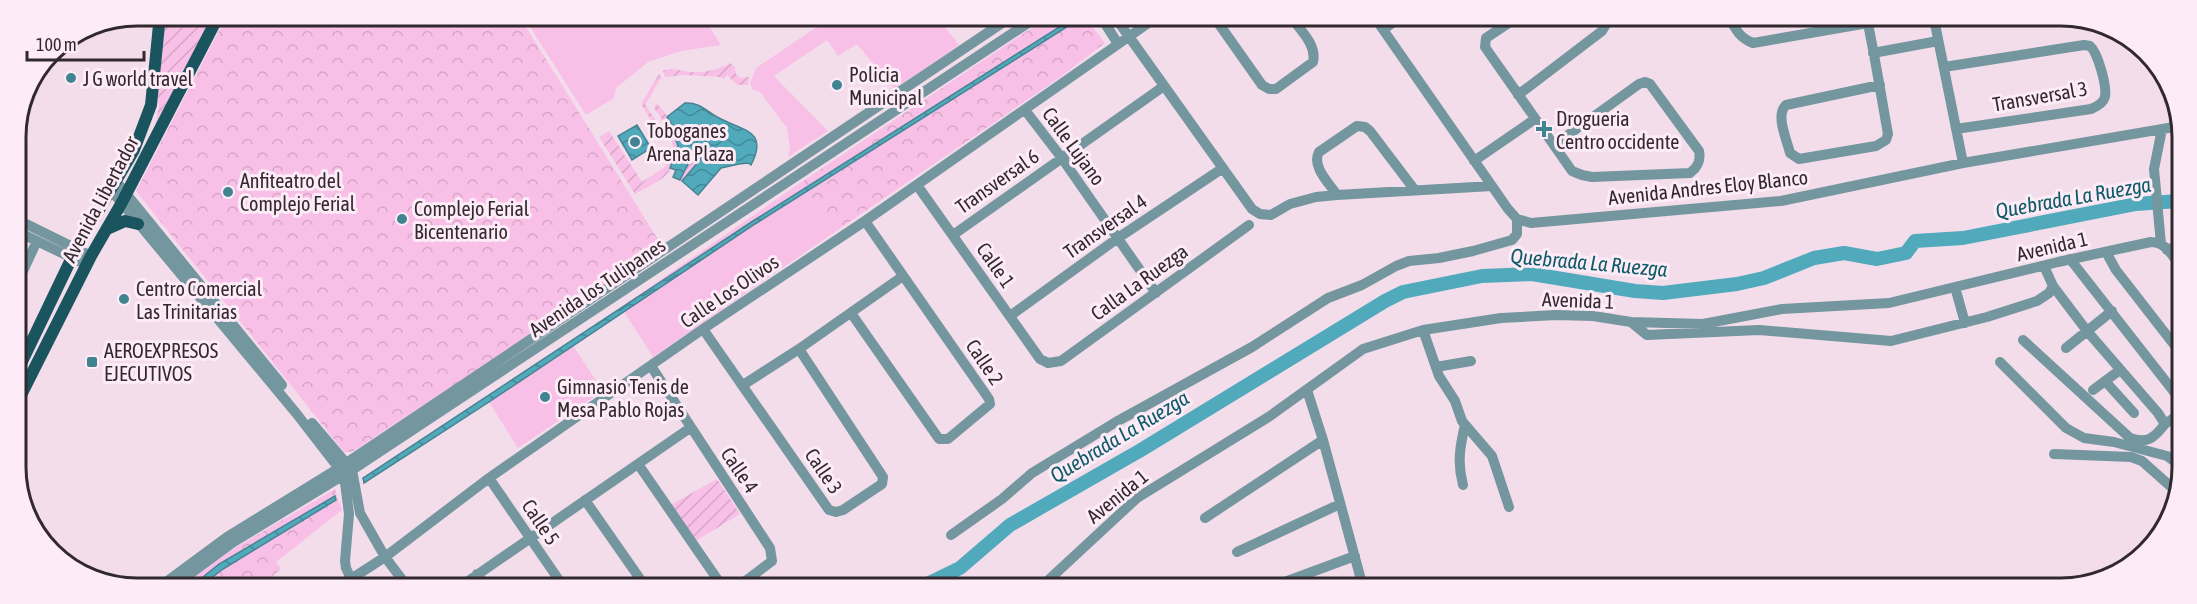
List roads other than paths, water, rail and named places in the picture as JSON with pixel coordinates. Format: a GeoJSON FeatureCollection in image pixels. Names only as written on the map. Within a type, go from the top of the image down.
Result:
{"type":"FeatureCollection","features":[{"type":"Feature","properties":{"kind":"main road"},"geometry":{"type":"LineString","coordinates":[[26,353],[74,253],[134,150],[151,105],[159,26]]}},
{"type":"Feature","properties":{"kind":"main road","name":"Avenida Libertador"},"geometry":{"type":"LineString","coordinates":[[26,385],[213,26]]}},
{"type":"Feature","properties":{"kind":"main road"},"geometry":{"type":"LineString","coordinates":[[106,229],[125,221],[138,224]]}},
{"type":"Feature","properties":{"kind":"street","name":"Avenida los Tulipanes"},"geometry":{"type":"LineString","coordinates":[[465,390],[849,125],[998,26]]}},
{"type":"Feature","properties":{"kind":"street","name":"Avenida los Tulipanes"},"geometry":{"type":"LineString","coordinates":[[184,578],[232,543],[1023,26]]}},
{"type":"Feature","properties":{"kind":"street"},"geometry":{"type":"LineString","coordinates":[[1107,26],[1118,44]]}},
{"type":"Feature","properties":{"kind":"street"},"geometry":{"type":"LineString","coordinates":[[1122,26],[1252,209],[1260,214],[1271,215],[1290,204],[1316,197],[1413,189],[1492,186]]}},
{"type":"Feature","properties":{"kind":"street","name":"Calle Los Olivos"},"geometry":{"type":"LineString","coordinates":[[352,578],[489,478],[703,329],[865,221],[1144,26]]}},
{"type":"Feature","properties":{"kind":"street"},"geometry":{"type":"LineString","coordinates":[[1220,26],[1262,85],[1269,89],[1276,89],[1313,62],[1315,55],[1312,47],[1298,26]]}},
{"type":"Feature","properties":{"kind":"street"},"geometry":{"type":"LineString","coordinates":[[951,534],[1002,499],[1032,473],[1116,422],[1252,346],[1328,298],[1362,285],[1409,261],[1439,258],[1512,240],[1517,234],[1517,219],[1474,161],[1382,26]]}},
{"type":"Feature","properties":{"kind":"street"},"geometry":{"type":"LineString","coordinates":[[1384,29],[1388,26]]}},
{"type":"Feature","properties":{"kind":"street"},"geometry":{"type":"LineString","coordinates":[[1504,26],[1486,38],[1485,47],[1572,171],[1582,176],[1592,177],[1690,173],[1697,168],[1700,157],[1699,152],[1650,84],[1645,82],[1554,145]]}},
{"type":"Feature","properties":{"kind":"street"},"geometry":{"type":"LineString","coordinates":[[1518,95],[1602,31],[1605,26]]}},
{"type":"Feature","properties":{"kind":"street"},"geometry":{"type":"LineString","coordinates":[[1734,26],[1739,35],[1753,43],[1842,26]]}},
{"type":"Feature","properties":{"kind":"street"},"geometry":{"type":"LineString","coordinates":[[1869,26],[1880,85],[1888,134],[1886,140],[1881,144],[1799,159],[1790,153],[1781,116],[1782,109],[1786,105],[1880,85]]}},
{"type":"Feature","properties":{"kind":"street"},"geometry":{"type":"LineString","coordinates":[[1935,26],[1963,163]]}},
{"type":"Feature","properties":{"kind":"street"},"geometry":{"type":"LineString","coordinates":[[1873,53],[1938,41]]}},
{"type":"Feature","properties":{"kind":"street","name":"Transversal 3"},"geometry":{"type":"LineString","coordinates":[[1944,67],[2084,45],[2090,46],[2098,57],[2105,96],[2097,106],[2079,111],[1956,129]]}},
{"type":"Feature","properties":{"kind":"street","name":"Transversal 6"},"geometry":{"type":"LineString","coordinates":[[953,235],[1164,86]]}},
{"type":"Feature","properties":{"kind":"street","name":"Calle Lujano"},"geometry":{"type":"LineString","coordinates":[[1025,110],[1061,157],[1156,293]]}},
{"type":"Feature","properties":{"kind":"street"},"geometry":{"type":"LineString","coordinates":[[1474,161],[1535,119]]}},
{"type":"Feature","properties":{"kind":"street"},"geometry":{"type":"LineString","coordinates":[[849,125],[856,137]]}},
{"type":"Feature","properties":{"kind":"street"},"geometry":{"type":"LineString","coordinates":[[1337,195],[1316,164],[1316,158],[1319,152],[1358,126],[1370,131],[1413,189]]}},
{"type":"Feature","properties":{"kind":"street","name":"Avenida Andres Eloy Blanco"},"geometry":{"type":"LineString","coordinates":[[1517,219],[1531,223],[1780,201],[1963,163],[2171,128]]}},
{"type":"Feature","properties":{"kind":"street"},"geometry":{"type":"LineString","coordinates":[[2162,129],[2154,159],[2154,177],[2160,230],[2164,247],[2172,256]]}},
{"type":"Feature","properties":{"kind":"street","name":"Transversal 4"},"geometry":{"type":"LineString","coordinates":[[1010,315],[1118,238],[1224,168]]}},
{"type":"Feature","properties":{"kind":"street"},"geometry":{"type":"LineString","coordinates":[[113,184],[345,469],[360,513],[385,556],[401,578]]}},
{"type":"Feature","properties":{"kind":"street","name":"Calle 1"},"geometry":{"type":"LineString","coordinates":[[917,185],[1040,359],[1048,363]]}},
{"type":"Feature","properties":{"kind":"street"},"geometry":{"type":"LineString","coordinates":[[124,199],[138,224],[288,405],[345,469],[349,514],[360,513]]}},
{"type":"Feature","properties":{"kind":"street","name":"Calle 2"},"geometry":{"type":"LineString","coordinates":[[851,313],[939,439],[948,439],[990,404],[989,399],[865,221]]}},
{"type":"Feature","properties":{"kind":"street"},"geometry":{"type":"LineString","coordinates":[[26,225],[89,261]]}},
{"type":"Feature","properties":{"kind":"street","name":"Calla La Ruezga"},"geometry":{"type":"LineString","coordinates":[[1048,363],[1061,361],[1249,225]]}},
{"type":"Feature","properties":{"kind":"street"},"geometry":{"type":"LineString","coordinates":[[26,236],[74,253]]}},
{"type":"Feature","properties":{"kind":"street"},"geometry":{"type":"LineString","coordinates":[[26,265],[37,241]]}},
{"type":"Feature","properties":{"kind":"street","name":"Avenida 1"},"geometry":{"type":"LineString","coordinates":[[1051,578],[1135,500],[1270,416],[1349,357],[1363,349],[1423,330],[1501,318],[1556,315],[1593,316],[1631,322],[1703,324],[1782,309],[1889,303],[2151,242],[2164,247],[2172,245]]}},
{"type":"Feature","properties":{"kind":"street"},"geometry":{"type":"LineString","coordinates":[[2106,252],[2116,270],[2172,342]]}},
{"type":"Feature","properties":{"kind":"street"},"geometry":{"type":"LineString","coordinates":[[2070,260],[2172,389]]}},
{"type":"Feature","properties":{"kind":"street"},"geometry":{"type":"LineString","coordinates":[[2044,266],[2053,286],[2087,331],[2165,424]]}},
{"type":"Feature","properties":{"kind":"street"},"geometry":{"type":"LineString","coordinates":[[743,385],[903,276]]}},
{"type":"Feature","properties":{"kind":"street"},"geometry":{"type":"LineString","coordinates":[[1631,322],[1647,335],[1759,330],[1891,341],[1965,323],[2037,301],[2049,293],[2053,286]]}},
{"type":"Feature","properties":{"kind":"street"},"geometry":{"type":"LineString","coordinates":[[1955,287],[1965,323]]}},
{"type":"Feature","properties":{"kind":"street"},"geometry":{"type":"LineString","coordinates":[[2066,348],[2112,311]]}},
{"type":"Feature","properties":{"kind":"street","name":"Calle 3"},"geometry":{"type":"LineString","coordinates":[[703,329],[829,510],[836,512],[843,510],[882,484],[884,477],[799,349]]}},
{"type":"Feature","properties":{"kind":"street"},"geometry":{"type":"LineString","coordinates":[[1423,330],[1436,367],[1465,425],[1492,456],[1509,507]]}},
{"type":"Feature","properties":{"kind":"street"},"geometry":{"type":"LineString","coordinates":[[2023,340],[2126,446],[2170,485]]}},
{"type":"Feature","properties":{"kind":"street"},"geometry":{"type":"LineString","coordinates":[[1436,367],[1471,361]]}},
{"type":"Feature","properties":{"kind":"street"},"geometry":{"type":"LineString","coordinates":[[2000,362],[2066,428],[2084,438],[2167,456],[2172,460]]}},
{"type":"Feature","properties":{"kind":"street","name":"Calle 4"},"geometry":{"type":"LineString","coordinates":[[651,366],[772,555],[772,561],[750,578]]}},
{"type":"Feature","properties":{"kind":"street"},"geometry":{"type":"LineString","coordinates":[[2093,390],[2120,370]]}},
{"type":"Feature","properties":{"kind":"street"},"geometry":{"type":"LineString","coordinates":[[2105,381],[2134,413]]}},
{"type":"Feature","properties":{"kind":"street"},"geometry":{"type":"LineString","coordinates":[[1307,390],[1361,578]]}},
{"type":"Feature","properties":{"kind":"street"},"geometry":{"type":"LineString","coordinates":[[2054,454],[2126,446],[2141,442],[2156,436],[2172,419]]}},
{"type":"Feature","properties":{"kind":"street"},"geometry":{"type":"LineString","coordinates":[[1463,485],[1459,470],[1459,451],[1465,425]]}},
{"type":"Feature","properties":{"kind":"street"},"geometry":{"type":"LineString","coordinates":[[472,578],[690,428]]}},
{"type":"Feature","properties":{"kind":"street"},"geometry":{"type":"LineString","coordinates":[[1205,518],[1323,440]]}},
{"type":"Feature","properties":{"kind":"street"},"geometry":{"type":"LineString","coordinates":[[638,464],[716,578]]}},
{"type":"Feature","properties":{"kind":"street","name":"Avenida los Tulipanes"},"geometry":{"type":"LineString","coordinates":[[171,578],[227,537],[345,469]]}},
{"type":"Feature","properties":{"kind":"street","name":"Calle 5"},"geometry":{"type":"LineString","coordinates":[[489,478],[557,578]]}},
{"type":"Feature","properties":{"kind":"street"},"geometry":{"type":"LineString","coordinates":[[585,500],[639,578]]}},
{"type":"Feature","properties":{"kind":"street"},"geometry":{"type":"LineString","coordinates":[[1237,552],[1340,504]]}},
{"type":"Feature","properties":{"kind":"street","name":"Calle Los Olivos"},"geometry":{"type":"LineString","coordinates":[[349,514],[345,561],[351,578]]}},
{"type":"Feature","properties":{"kind":"street"},"geometry":{"type":"LineString","coordinates":[[1295,578],[1355,556]]}},
{"type":"Feature","properties":{"kind":"street"},"geometry":{"type":"LineString","coordinates":[[477,574],[480,578]]}},
{"type":"Feature","properties":{"kind":"water"},"geometry":{"type":"Polygon","coordinates":[[[1061,26],[1068,26],[755,224],[364,483],[363,478],[753,221],[1061,26]]]}},
{"type":"Feature","properties":{"kind":"water"},"geometry":{"type":"Polygon","coordinates":[[[685,103],[699,106],[751,133],[757,145],[751,165],[748,163],[721,168],[698,195],[682,181],[700,160],[700,149],[707,142],[697,146],[680,180],[673,177],[676,170],[670,168],[678,146],[674,135],[675,129],[667,117],[685,103]]]}},
{"type":"Feature","properties":{"kind":"water","name":"Toboganes Arena Plaza"},"geometry":{"type":"Polygon","coordinates":[[[637,125],[651,148],[632,160],[618,136],[637,125]]]}},
{"type":"Feature","properties":{"kind":"water"},"geometry":{"type":"Polygon","coordinates":[[[335,496],[336,500],[211,578],[202,578],[219,564],[335,496]]]}},
{"type":"Feature","properties":{"kind":"waterway","name":"Quebrada La Ruezga"},"geometry":{"type":"LineString","coordinates":[[939,578],[960,568],[1010,525],[1141,450],[1403,292],[1482,276],[1532,274],[1635,291],[1663,293],[1737,284],[1764,278],[1814,258],[1844,253],[1877,259],[1906,253],[1915,241],[1963,238],[2136,204],[2172,201]]}},
{"type":"Feature","properties":{"kind":"place","name":"J G world travel"},"geometry":{"type":"Point","coordinates":[71,78]}},
{"type":"Feature","properties":{"kind":"place","name":"Policia Municipal"},"geometry":{"type":"Point","coordinates":[837,85]}},
{"type":"Feature","properties":{"kind":"place","name":"Drogueria Centro occidente"},"geometry":{"type":"Point","coordinates":[1544,129]}},
{"type":"Feature","properties":{"kind":"place","name":"Toboganes Arena Plaza"},"geometry":{"type":"Point","coordinates":[635,142]}},
{"type":"Feature","properties":{"kind":"place","name":"Anfiteatro del Complejo Ferial"},"geometry":{"type":"Point","coordinates":[228,192]}},
{"type":"Feature","properties":{"kind":"place","name":"Complejo Ferial Bicentenario"},"geometry":{"type":"Point","coordinates":[402,219]}},
{"type":"Feature","properties":{"kind":"place","name":"Centro Comercial Las Trinitarias"},"geometry":{"type":"Point","coordinates":[124,299]}},
{"type":"Feature","properties":{"kind":"place","name":"AEROEXPRESOS EJECUTIVOS"},"geometry":{"type":"Point","coordinates":[92,362]}},
{"type":"Feature","properties":{"kind":"place","name":"Gimnasio Tenis de Mesa Pablo Rojas"},"geometry":{"type":"Point","coordinates":[545,397]}}]}
